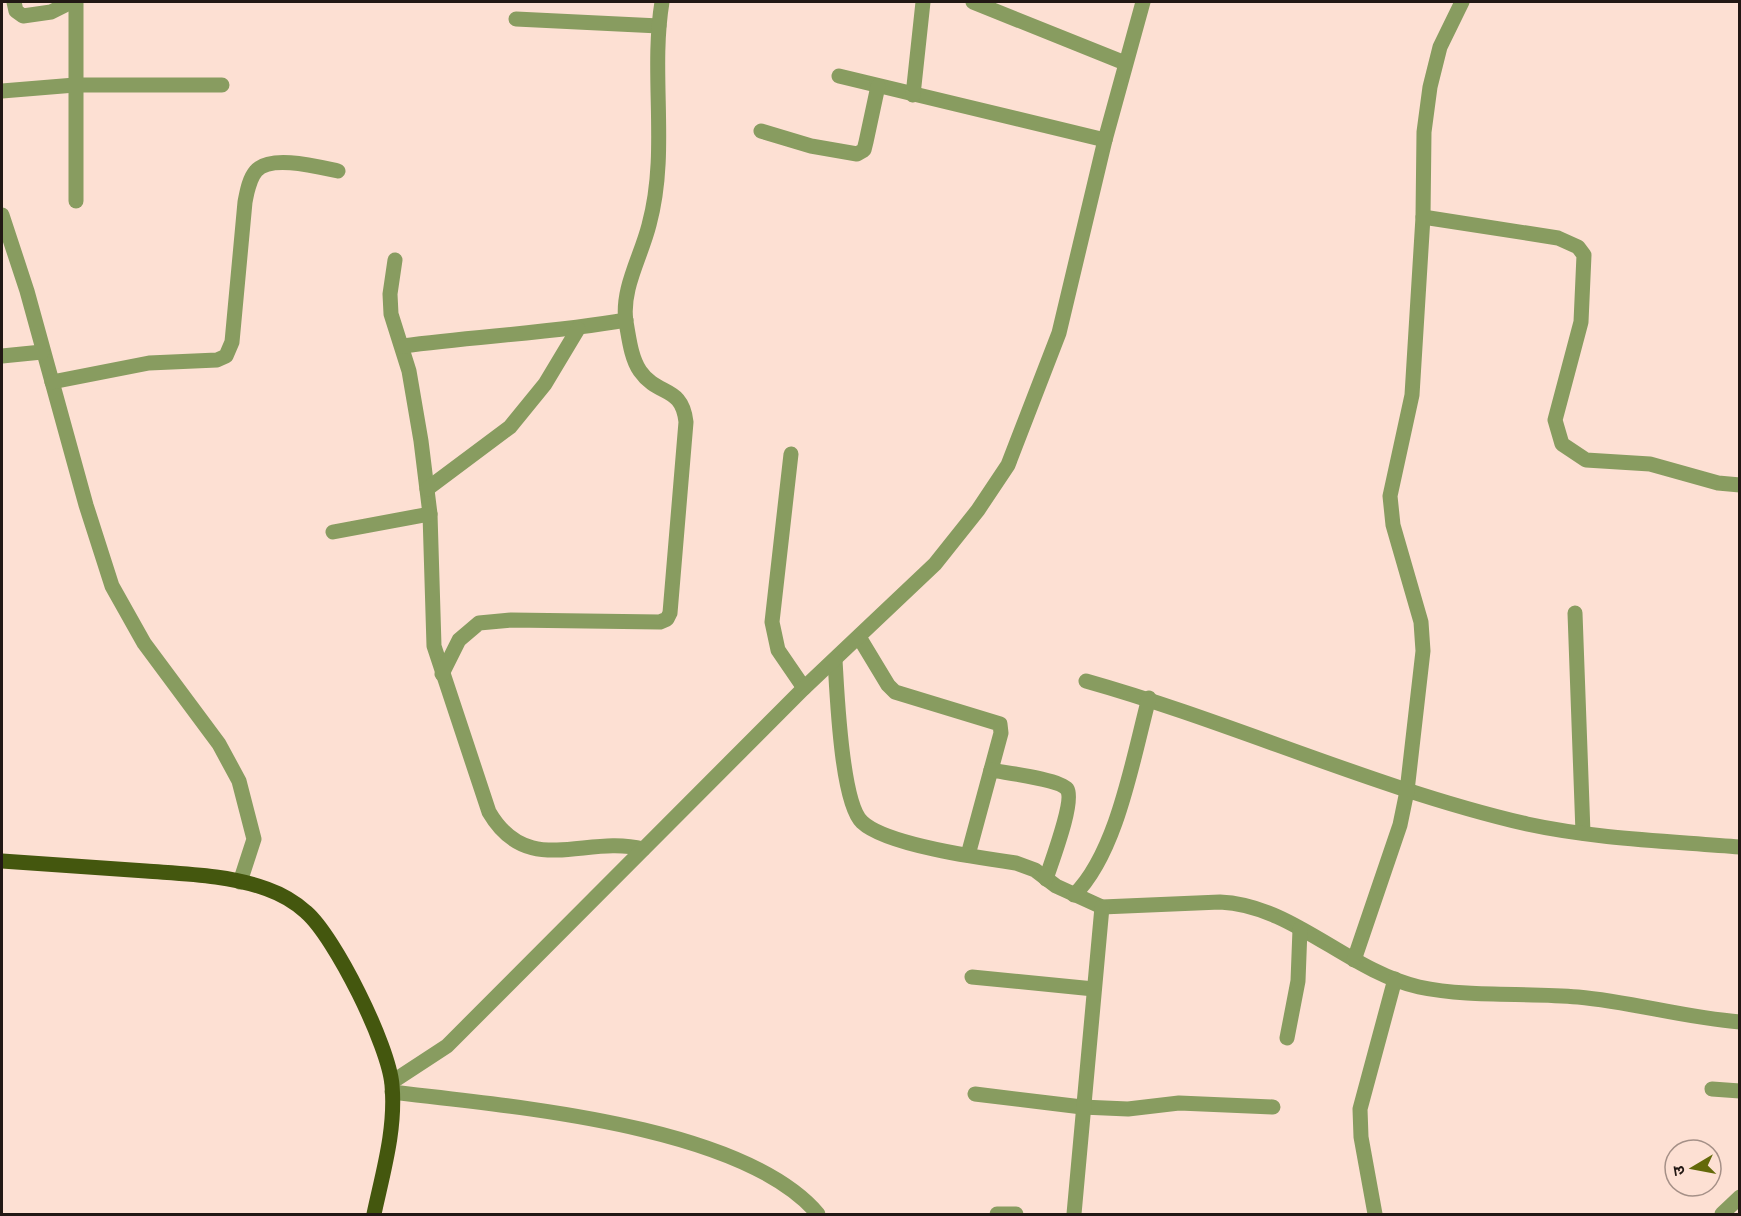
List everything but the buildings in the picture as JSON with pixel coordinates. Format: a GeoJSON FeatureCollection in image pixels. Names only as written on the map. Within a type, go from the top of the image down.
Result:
{"type":"FeatureCollection","features":[{"type":"Feature","properties":{"kind":"main road"},"geometry":{"type":"LineString","coordinates":[[2,861],[200,875],[240,882],[281,895],[306,912],[320,927],[347,970],[360,998],[392,1087],[389,1147],[374,1215]]}},
{"type":"Feature","properties":{"kind":"street"},"geometry":{"type":"LineString","coordinates":[[14,2],[16,11],[23,16],[51,12],[71,2]]}},
{"type":"Feature","properties":{"kind":"street"},"geometry":{"type":"LineString","coordinates":[[76,2],[76,201]]}},
{"type":"Feature","properties":{"kind":"street"},"geometry":{"type":"LineString","coordinates":[[441,674],[459,640],[478,623],[511,620],[660,622],[668,619],[686,422],[684,406],[681,400],[653,385],[640,370],[634,356],[626,320],[626,299],[650,225],[654,197],[659,143],[659,26],[662,2]]}},
{"type":"Feature","properties":{"kind":"street"},"geometry":{"type":"LineString","coordinates":[[914,95],[923,2]]}},
{"type":"Feature","properties":{"kind":"street"},"geometry":{"type":"LineString","coordinates":[[973,2],[1125,63]]}},
{"type":"Feature","properties":{"kind":"street"},"geometry":{"type":"LineString","coordinates":[[392,1087],[447,1047],[804,688],[935,564],[978,510],[1008,465],[1059,333],[1105,140],[1143,2]]}},
{"type":"Feature","properties":{"kind":"street"},"geometry":{"type":"LineString","coordinates":[[1354,960],[1400,825],[1407,790],[1423,651],[1421,621],[1393,525],[1390,496],[1412,395],[1423,217],[1424,132],[1430,87],[1440,47],[1462,2]]}},
{"type":"Feature","properties":{"kind":"street"},"geometry":{"type":"LineString","coordinates":[[516,19],[659,26]]}},
{"type":"Feature","properties":{"kind":"street"},"geometry":{"type":"LineString","coordinates":[[839,76],[1105,140]]}},
{"type":"Feature","properties":{"kind":"street"},"geometry":{"type":"LineString","coordinates":[[2,91],[75,85],[222,85]]}},
{"type":"Feature","properties":{"kind":"street"},"geometry":{"type":"LineString","coordinates":[[761,131],[811,146],[857,154],[864,150],[878,86]]}},
{"type":"Feature","properties":{"kind":"street"},"geometry":{"type":"LineString","coordinates":[[52,382],[150,363],[217,360],[226,356],[232,342],[245,202],[249,183],[256,170],[266,163],[281,162],[338,171]]}},
{"type":"Feature","properties":{"kind":"street"},"geometry":{"type":"LineString","coordinates":[[2,215],[27,291],[42,352],[99,551],[112,586],[144,643],[219,744],[239,781],[254,839],[240,882]]}},
{"type":"Feature","properties":{"kind":"street"},"geometry":{"type":"LineString","coordinates":[[1423,217],[1558,238],[1578,247],[1584,255],[1586,269],[1581,322],[1555,420],[1557,433],[1566,448],[1586,460],[1650,464],[1718,483],[1740,486]]}},
{"type":"Feature","properties":{"kind":"street"},"geometry":{"type":"LineString","coordinates":[[395,260],[390,294],[391,314],[403,346],[421,441],[430,514],[434,646],[441,674],[461,722],[489,812],[497,825],[511,838],[526,847],[556,852],[628,845],[643,849]]}},
{"type":"Feature","properties":{"kind":"street"},"geometry":{"type":"LineString","coordinates":[[403,346],[473,336],[578,329],[626,320]]}},
{"type":"Feature","properties":{"kind":"street"},"geometry":{"type":"LineString","coordinates":[[427,489],[510,427],[544,384],[578,329]]}},
{"type":"Feature","properties":{"kind":"street"},"geometry":{"type":"LineString","coordinates":[[2,356],[42,352]]}},
{"type":"Feature","properties":{"kind":"street"},"geometry":{"type":"LineString","coordinates":[[791,454],[772,622],[778,650],[804,688]]}},
{"type":"Feature","properties":{"kind":"street"},"geometry":{"type":"LineString","coordinates":[[333,532],[430,514]]}},
{"type":"Feature","properties":{"kind":"street"},"geometry":{"type":"LineString","coordinates":[[1575,613],[1583,833]]}},
{"type":"Feature","properties":{"kind":"street"},"geometry":{"type":"LineString","coordinates":[[859,637],[888,685],[895,692],[1000,724],[1001,733],[968,855]]}},
{"type":"Feature","properties":{"kind":"street"},"geometry":{"type":"LineString","coordinates":[[834,660],[840,728],[851,798],[860,820],[879,834],[968,855],[1016,863],[1035,870],[1074,895],[1102,907],[1238,903],[1257,908],[1300,929],[1354,960],[1395,979],[1418,986],[1457,992],[1577,997],[1632,1003],[1696,1017],[1740,1022]]}},
{"type":"Feature","properties":{"kind":"street"},"geometry":{"type":"LineString","coordinates":[[1086,681],[1149,699],[1407,790],[1528,824],[1583,833],[1740,847]]}},
{"type":"Feature","properties":{"kind":"street"},"geometry":{"type":"LineString","coordinates":[[1074,895],[1094,873],[1110,838],[1149,699]]}},
{"type":"Feature","properties":{"kind":"street"},"geometry":{"type":"LineString","coordinates":[[991,770],[1054,782],[1066,788],[1067,809],[1046,879]]}},
{"type":"Feature","properties":{"kind":"street"},"geometry":{"type":"LineString","coordinates":[[1074,1215],[1082,1107],[1102,907]]}},
{"type":"Feature","properties":{"kind":"street"},"geometry":{"type":"LineString","coordinates":[[1287,1038],[1298,981],[1300,929]]}},
{"type":"Feature","properties":{"kind":"street"},"geometry":{"type":"LineString","coordinates":[[972,977],[1094,989]]}},
{"type":"Feature","properties":{"kind":"street"},"geometry":{"type":"LineString","coordinates":[[1375,1215],[1361,1137],[1360,1109],[1395,979]]}},
{"type":"Feature","properties":{"kind":"street"},"geometry":{"type":"LineString","coordinates":[[392,1087],[528,1109],[684,1139],[749,1164],[794,1190],[818,1215]]}},
{"type":"Feature","properties":{"kind":"street"},"geometry":{"type":"LineString","coordinates":[[1712,1089],[1740,1091]]}},
{"type":"Feature","properties":{"kind":"street"},"geometry":{"type":"LineString","coordinates":[[975,1095],[1082,1107],[1128,1109],[1179,1103],[1273,1107]]}},
{"type":"Feature","properties":{"kind":"street"},"geometry":{"type":"LineString","coordinates":[[1722,1215],[1740,1197]]}},
{"type":"Feature","properties":{"kind":"street"},"geometry":{"type":"LineString","coordinates":[[997,1215],[1016,1215]]}}]}
